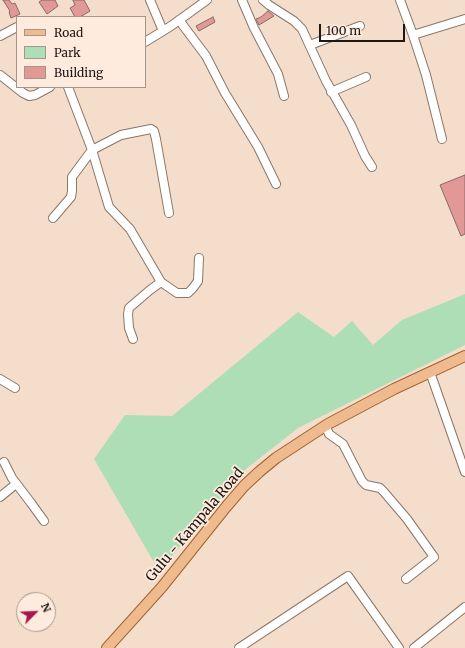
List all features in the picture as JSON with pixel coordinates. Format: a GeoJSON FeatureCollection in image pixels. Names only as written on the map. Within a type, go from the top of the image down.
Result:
{"type":"FeatureCollection","features":[{"type":"Feature","properties":{"kind":"main road","name":"Gulu - Kampala Road"},"geometry":{"type":"LineString","coordinates":[[107,648],[162,586],[244,486],[276,458],[328,424],[394,389],[465,356]]}},
{"type":"Feature","properties":{"kind":"street"},"geometry":{"type":"LineString","coordinates":[[150,0],[163,31]]}},
{"type":"Feature","properties":{"kind":"street"},"geometry":{"type":"LineString","coordinates":[[146,41],[207,0]]}},
{"type":"Feature","properties":{"kind":"street"},"geometry":{"type":"LineString","coordinates":[[242,0],[254,28],[278,74],[284,96]]}},
{"type":"Feature","properties":{"kind":"street"},"geometry":{"type":"LineString","coordinates":[[263,0],[299,25],[302,29],[331,92],[348,120],[365,156],[372,167]]}},
{"type":"Feature","properties":{"kind":"street"},"geometry":{"type":"LineString","coordinates":[[400,0],[426,75],[442,139]]}},
{"type":"Feature","properties":{"kind":"street"},"geometry":{"type":"LineString","coordinates":[[413,35],[465,19]]}},
{"type":"Feature","properties":{"kind":"street"},"geometry":{"type":"LineString","coordinates":[[179,20],[206,56],[225,93],[258,147],[276,184]]}},
{"type":"Feature","properties":{"kind":"street"},"geometry":{"type":"LineString","coordinates":[[310,45],[360,26]]}},
{"type":"Feature","properties":{"kind":"street"},"geometry":{"type":"LineString","coordinates":[[0,36],[16,28]]}},
{"type":"Feature","properties":{"kind":"street"},"geometry":{"type":"LineString","coordinates":[[0,75],[16,88]]}},
{"type":"Feature","properties":{"kind":"street"},"geometry":{"type":"LineString","coordinates":[[331,92],[366,77]]}},
{"type":"Feature","properties":{"kind":"street"},"geometry":{"type":"LineString","coordinates":[[17,88],[29,96],[35,95],[48,88]]}},
{"type":"Feature","properties":{"kind":"street"},"geometry":{"type":"LineString","coordinates":[[68,88],[92,150],[110,209],[130,229],[161,282],[177,292],[188,293],[198,281],[199,258]]}},
{"type":"Feature","properties":{"kind":"street"},"geometry":{"type":"LineString","coordinates":[[54,218],[71,197],[72,177],[92,150],[121,135],[150,129],[153,130],[156,139],[169,213]]}},
{"type":"Feature","properties":{"kind":"street"},"geometry":{"type":"LineString","coordinates":[[133,339],[129,328],[128,314],[130,308],[161,282]]}},
{"type":"Feature","properties":{"kind":"street"},"geometry":{"type":"LineString","coordinates":[[430,372],[465,472]]}},
{"type":"Feature","properties":{"kind":"street"},"geometry":{"type":"LineString","coordinates":[[0,379],[15,388]]}},
{"type":"Feature","properties":{"kind":"street"},"geometry":{"type":"LineString","coordinates":[[328,424],[326,427],[329,434],[343,444],[362,481],[366,485],[382,490],[407,519],[434,556],[406,579]]}},
{"type":"Feature","properties":{"kind":"street"},"geometry":{"type":"LineString","coordinates":[[4,462],[16,484],[44,522]]}},
{"type":"Feature","properties":{"kind":"street"},"geometry":{"type":"LineString","coordinates":[[0,497],[16,484]]}},
{"type":"Feature","properties":{"kind":"street"},"geometry":{"type":"LineString","coordinates":[[238,648],[348,576],[399,648]]}},
{"type":"Feature","properties":{"kind":"street"},"geometry":{"type":"LineString","coordinates":[[414,648],[465,607]]}},
{"type":"Feature","properties":{"kind":"green space"},"geometry":{"type":"Polygon","coordinates":[[[465,294],[465,345],[298,428],[246,469],[159,571],[94,459],[125,415],[172,416],[298,312],[334,337],[352,321],[373,345],[402,320],[465,294]]]}},
{"type":"Feature","properties":{"kind":"building"},"geometry":{"type":"Polygon","coordinates":[[[3,0],[9,0],[12,4],[15,3],[20,14],[11,18],[10,11],[3,0]]]}},
{"type":"Feature","properties":{"kind":"building"},"geometry":{"type":"Polygon","coordinates":[[[42,0],[55,0],[58,6],[47,14],[39,2],[42,0]]]}},
{"type":"Feature","properties":{"kind":"building"},"geometry":{"type":"Polygon","coordinates":[[[73,0],[84,0],[90,11],[82,16],[74,16],[70,8],[75,5],[73,0]]]}},
{"type":"Feature","properties":{"kind":"building"},"geometry":{"type":"Polygon","coordinates":[[[268,11],[274,16],[259,25],[256,19],[268,11]]]}},
{"type":"Feature","properties":{"kind":"building"},"geometry":{"type":"Polygon","coordinates":[[[213,17],[215,22],[199,31],[196,26],[213,17]]]}},
{"type":"Feature","properties":{"kind":"building"},"geometry":{"type":"Polygon","coordinates":[[[465,175],[465,234],[461,236],[440,185],[465,175]]]}}]}
